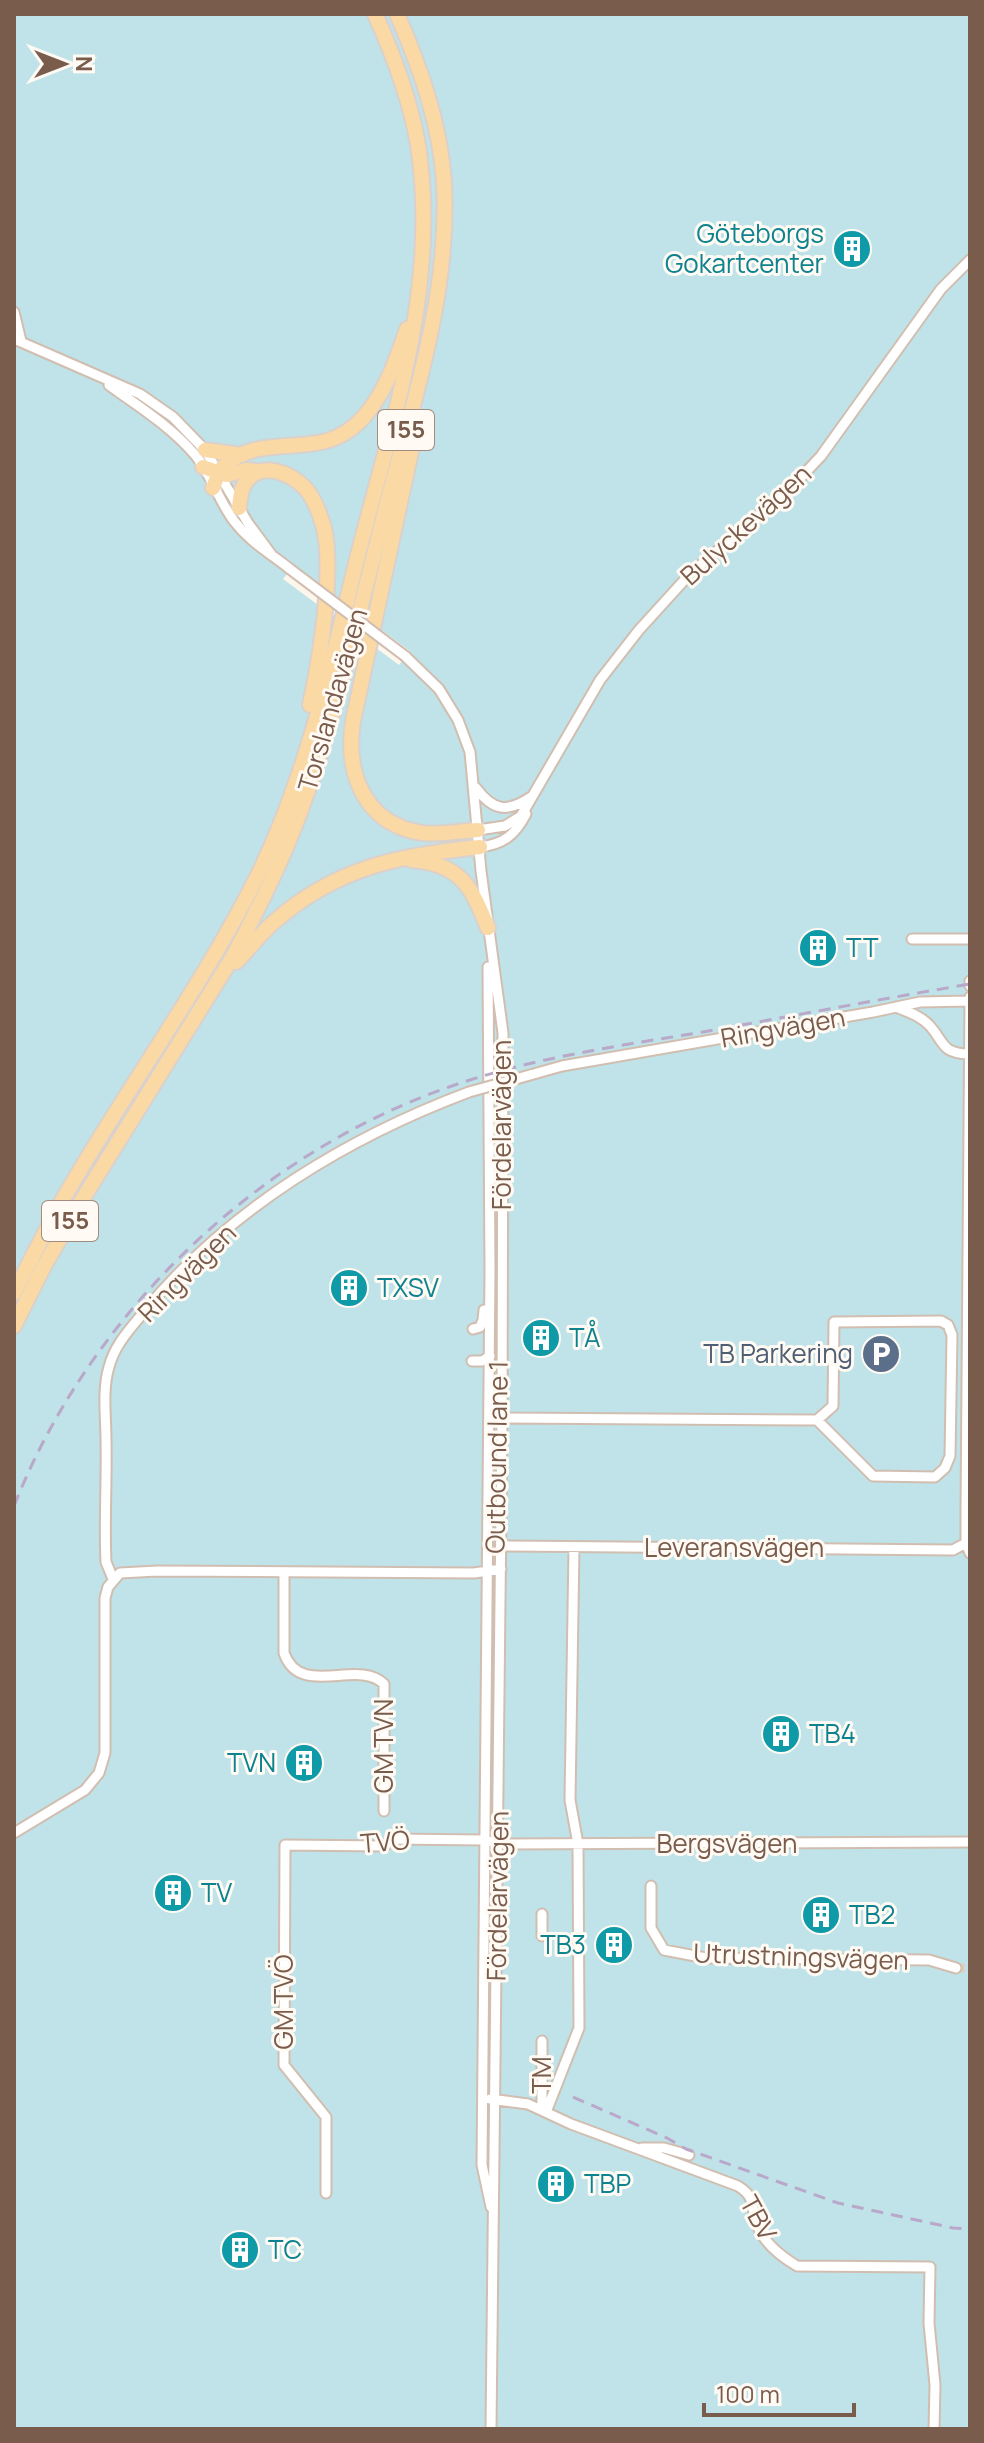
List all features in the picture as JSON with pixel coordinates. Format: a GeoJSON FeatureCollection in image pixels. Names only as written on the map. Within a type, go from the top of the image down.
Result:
{"type":"FeatureCollection","features":[{"type":"Feature","properties":{"kind":"main road","name":"Torslandavägen"},"geometry":{"type":"LineString","coordinates":[[14,1293],[68,1189],[221,943],[263,865],[306,749],[410,355],[419,286],[423,217],[418,147],[404,88],[375,14]]}},
{"type":"Feature","properties":{"kind":"main road","name":"Torslandavägen"},"geometry":{"type":"LineString","coordinates":[[14,1326],[82,1200],[232,958],[268,889],[312,780],[416,395],[434,317],[442,261],[444,182],[440,148],[421,73],[397,14]]}},
{"type":"Feature","properties":{"kind":"main road"},"geometry":{"type":"LineString","coordinates":[[442,261],[443,295],[432,358],[353,721],[350,752],[362,792],[377,811],[393,822],[407,829],[433,834],[478,830]]}},
{"type":"Feature","properties":{"kind":"main road"},"geometry":{"type":"LineString","coordinates":[[213,488],[223,466],[242,455],[274,446],[319,443],[342,435],[353,427],[374,403],[390,376],[401,350],[419,286]]}},
{"type":"Feature","properties":{"kind":"main road"},"geometry":{"type":"LineString","coordinates":[[205,450],[242,455]]}},
{"type":"Feature","properties":{"kind":"main road"},"geometry":{"type":"LineString","coordinates":[[203,467],[231,475],[246,470],[274,470],[306,490],[317,506],[323,527],[327,574],[316,676],[303,730],[277,808],[221,943]]}},
{"type":"Feature","properties":{"kind":"main road"},"geometry":{"type":"LineString","coordinates":[[239,508],[245,482],[257,471]]}},
{"type":"Feature","properties":{"kind":"main road"},"geometry":{"type":"LineString","coordinates":[[199,1010],[234,965],[275,921],[305,898],[338,879],[395,858],[480,847]]}},
{"type":"Feature","properties":{"kind":"main road"},"geometry":{"type":"LineString","coordinates":[[395,858],[435,864],[458,875],[475,894],[488,928]]}},
{"type":"Feature","properties":{"kind":"street","name":"Bulyckevägen"},"geometry":{"type":"LineString","coordinates":[[478,830],[499,828],[521,816],[595,688],[639,630],[689,575],[789,490],[821,456],[941,289],[970,260]]}},
{"type":"Feature","properties":{"kind":"street"},"geometry":{"type":"LineString","coordinates":[[14,312],[17,340],[140,394],[185,428],[205,450],[271,554]]}},
{"type":"Feature","properties":{"kind":"street","name":"Fördelarvägen"},"geometry":{"type":"LineString","coordinates":[[93,374],[153,416],[187,447],[203,467],[233,520],[261,549],[430,678],[451,706],[470,752],[488,928],[503,1033],[503,1324],[493,1418]]}},
{"type":"Feature","properties":{"kind":"street"},"geometry":{"type":"LineString","coordinates":[[474,785],[487,802],[498,807],[512,807],[530,800]]}},
{"type":"Feature","properties":{"kind":"street","name":"Bulyckevägen"},"geometry":{"type":"LineString","coordinates":[[480,847],[509,838],[520,825],[530,800]]}},
{"type":"Feature","properties":{"kind":"street","name":"Fördelarvägen"},"geometry":{"type":"LineString","coordinates":[[488,928],[489,1391],[493,1418]]}},
{"type":"Feature","properties":{"kind":"street"},"geometry":{"type":"LineString","coordinates":[[912,939],[970,939]]}},
{"type":"Feature","properties":{"kind":"street","name":"Ringvägen"},"geometry":{"type":"LineString","coordinates":[[113,1579],[106,1552],[105,1416],[107,1370],[115,1348],[168,1284],[271,1196],[364,1138],[469,1092],[562,1066],[920,1002],[970,999],[969,1015]]}},
{"type":"Feature","properties":{"kind":"street"},"geometry":{"type":"LineString","coordinates":[[896,1007],[916,1015],[929,1025],[946,1049],[969,1057]]}},
{"type":"Feature","properties":{"kind":"street"},"geometry":{"type":"LineString","coordinates":[[968,1548],[969,1015]]}},
{"type":"Feature","properties":{"kind":"street","name":"Fördelarvägen"},"geometry":{"type":"LineString","coordinates":[[473,1329],[480,1327],[483,1320],[484,1298],[489,1288]]}},
{"type":"Feature","properties":{"kind":"street"},"geometry":{"type":"LineString","coordinates":[[493,1418],[817,1420],[833,1406],[834,1322],[941,1321],[948,1325],[952,1335],[950,1456],[940,1474],[935,1477],[873,1476],[817,1420]]}},
{"type":"Feature","properties":{"kind":"street","name":"Fördelarvägen"},"geometry":{"type":"LineString","coordinates":[[489,1357],[498,1344],[503,1324]]}},
{"type":"Feature","properties":{"kind":"street","name":"Outbound lane 1"},"geometry":{"type":"LineString","coordinates":[[491,1571],[493,1418],[498,1344]]}},
{"type":"Feature","properties":{"kind":"street"},"geometry":{"type":"LineString","coordinates":[[489,1357],[472,1361],[489,1380]]}},
{"type":"Feature","properties":{"kind":"street"},"geometry":{"type":"LineString","coordinates":[[483,1370],[493,1418],[501,1546],[491,1571]]}},
{"type":"Feature","properties":{"kind":"street"},"geometry":{"type":"LineString","coordinates":[[491,1571],[493,1418]]}},
{"type":"Feature","properties":{"kind":"street","name":"Leveransvägen"},"geometry":{"type":"LineString","coordinates":[[501,1546],[968,1548]]}},
{"type":"Feature","properties":{"kind":"street"},"geometry":{"type":"LineString","coordinates":[[544,2111],[579,2028],[578,1844],[570,1800],[574,1547]]}},
{"type":"Feature","properties":{"kind":"street"},"geometry":{"type":"LineString","coordinates":[[14,1833],[85,1790],[99,1773],[105,1753],[105,1598],[113,1579],[120,1573],[491,1571]]}},
{"type":"Feature","properties":{"kind":"street","name":"Fördelarvägen"},"geometry":{"type":"LineString","coordinates":[[491,1571],[482,2165],[494,2223]]}},
{"type":"Feature","properties":{"kind":"street","name":"Fördelarvägen"},"geometry":{"type":"LineString","coordinates":[[491,1571],[498,1844],[491,2429]]}},
{"type":"Feature","properties":{"kind":"street","name":"GM TVN"},"geometry":{"type":"LineString","coordinates":[[284,1572],[284,1653],[294,1671],[313,1675],[369,1676],[378,1678],[384,1684],[384,1811]]}},
{"type":"Feature","properties":{"kind":"street","name":"TVÖ"},"geometry":{"type":"LineString","coordinates":[[285,1845],[385,1846],[391,1839],[485,1840]]}},
{"type":"Feature","properties":{"kind":"street","name":"Bergsvägen"},"geometry":{"type":"LineString","coordinates":[[485,1840],[498,1844],[970,1842]]}},
{"type":"Feature","properties":{"kind":"street","name":"GM TVÖ"},"geometry":{"type":"LineString","coordinates":[[285,1845],[284,2065],[326,2117],[326,2193]]}},
{"type":"Feature","properties":{"kind":"street","name":"Utrustningsvägen"},"geometry":{"type":"LineString","coordinates":[[651,1886],[651,1928],[664,1950],[706,1958],[929,1960],[956,1968]]}},
{"type":"Feature","properties":{"kind":"street"},"geometry":{"type":"LineString","coordinates":[[542,1914],[542,1936]]}},
{"type":"Feature","properties":{"kind":"street","name":"TM"},"geometry":{"type":"LineString","coordinates":[[542,2041],[544,2111]]}},
{"type":"Feature","properties":{"kind":"street","name":"TBV"},"geometry":{"type":"LineString","coordinates":[[483,2099],[496,2098],[528,2104],[571,2124],[722,2179],[749,2193],[762,2234],[782,2257],[797,2266],[930,2267],[934,2429]]}},
{"type":"Feature","properties":{"kind":"street"},"geometry":{"type":"LineString","coordinates":[[623,2143],[643,2148],[664,2148],[689,2155]]}},
{"type":"Feature","properties":{"kind":"water"},"geometry":{"type":"Polygon","coordinates":[[[14,14],[970,14],[970,2429],[14,2429],[14,14]]]}},
{"type":"Feature","properties":{"kind":"pier"},"geometry":{"type":"Polygon","coordinates":[[[294,565],[410,651],[399,665],[283,579],[294,565]]]}},
{"type":"Feature","properties":{"kind":"tunnel"},"geometry":{"type":"LineString","coordinates":[[956,1968],[970,1968]]}},
{"type":"Feature","properties":{"kind":"railway"},"geometry":{"type":"LineString","coordinates":[[14,1506],[47,1436],[87,1369],[134,1307],[187,1250],[246,1199],[310,1154],[378,1117],[480,1077],[607,1048],[970,984]]}},
{"type":"Feature","properties":{"kind":"railway"},"geometry":{"type":"LineString","coordinates":[[573,2097],[686,2149],[838,2203],[970,2229]]}},
{"type":"Feature","properties":{"kind":"place","name":"Göteborgs Gokartcenter"},"geometry":{"type":"Point","coordinates":[852,249]}},
{"type":"Feature","properties":{"kind":"place","name":"TT"},"geometry":{"type":"Point","coordinates":[818,948]}},
{"type":"Feature","properties":{"kind":"place","name":"TXSV"},"geometry":{"type":"Point","coordinates":[349,1288]}},
{"type":"Feature","properties":{"kind":"place","name":"TÅ"},"geometry":{"type":"Point","coordinates":[541,1338]}},
{"type":"Feature","properties":{"kind":"place","name":"TB Parkering"},"geometry":{"type":"Point","coordinates":[881,1354]}},
{"type":"Feature","properties":{"kind":"place","name":"TB4"},"geometry":{"type":"Point","coordinates":[781,1734]}},
{"type":"Feature","properties":{"kind":"place","name":"TVN"},"geometry":{"type":"Point","coordinates":[304,1763]}},
{"type":"Feature","properties":{"kind":"place","name":"TV"},"geometry":{"type":"Point","coordinates":[173,1893]}},
{"type":"Feature","properties":{"kind":"place","name":"TB2"},"geometry":{"type":"Point","coordinates":[821,1915]}},
{"type":"Feature","properties":{"kind":"place","name":"TB3"},"geometry":{"type":"Point","coordinates":[614,1945]}},
{"type":"Feature","properties":{"kind":"place","name":"TBP"},"geometry":{"type":"Point","coordinates":[556,2184]}},
{"type":"Feature","properties":{"kind":"place","name":"TC"},"geometry":{"type":"Point","coordinates":[240,2250]}}]}
